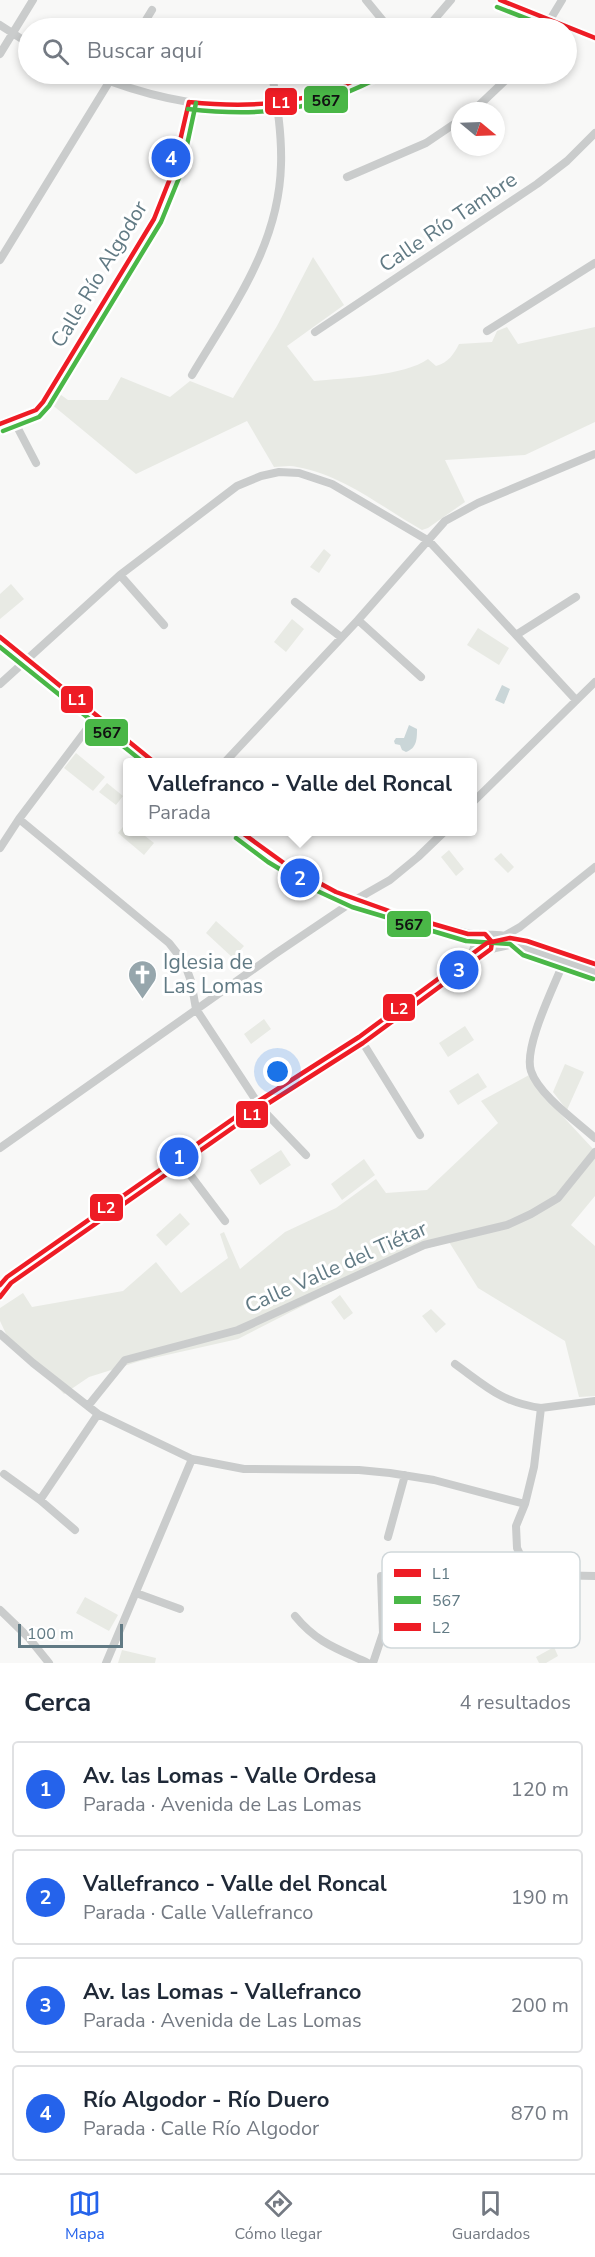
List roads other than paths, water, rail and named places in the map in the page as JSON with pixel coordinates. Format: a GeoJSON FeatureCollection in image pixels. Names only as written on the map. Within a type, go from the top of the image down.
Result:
{"type":"FeatureCollection","features":[{"type":"Feature","properties":{"kind":"street"},"geometry":{"type":"LineString","coordinates":[[22,18],[33,0]]}},
{"type":"Feature","properties":{"kind":"street"},"geometry":{"type":"LineString","coordinates":[[366,0],[381,18]]}},
{"type":"Feature","properties":{"kind":"street"},"geometry":{"type":"LineString","coordinates":[[436,18],[451,0]]}},
{"type":"Feature","properties":{"kind":"street"},"geometry":{"type":"LineString","coordinates":[[500,0],[535,18]]}},
{"type":"Feature","properties":{"kind":"street"},"geometry":{"type":"LineString","coordinates":[[552,18],[562,0]]}},
{"type":"Feature","properties":{"kind":"street"},"geometry":{"type":"LineString","coordinates":[[147,18],[152,10]]}},
{"type":"Feature","properties":{"kind":"street"},"geometry":{"type":"LineString","coordinates":[[0,25],[18,36]]}},
{"type":"Feature","properties":{"kind":"street"},"geometry":{"type":"LineString","coordinates":[[0,54],[18,25]]}},
{"type":"Feature","properties":{"kind":"street"},"geometry":{"type":"LineString","coordinates":[[577,33],[595,38]]}},
{"type":"Feature","properties":{"kind":"street"},"geometry":{"type":"LineString","coordinates":[[0,260],[107,84]]}},
{"type":"Feature","properties":{"kind":"street"},"geometry":{"type":"LineString","coordinates":[[133,84],[189,102],[236,107],[277,105],[312,98],[348,84]]}},
{"type":"Feature","properties":{"kind":"street"},"geometry":{"type":"LineString","coordinates":[[192,375],[255,270],[273,223],[281,167],[281,137],[274,84]]}},
{"type":"Feature","properties":{"kind":"street"},"geometry":{"type":"LineString","coordinates":[[482,102],[501,84]]}},
{"type":"Feature","properties":{"kind":"street","name":"Calle Río Algodor"},"geometry":{"type":"LineString","coordinates":[[0,424],[36,410],[50,392],[160,209],[178,162],[189,102]]}},
{"type":"Feature","properties":{"kind":"street"},"geometry":{"type":"LineString","coordinates":[[347,177],[426,143],[451,126]]}},
{"type":"Feature","properties":{"kind":"street","name":"Calle Río Tambre"},"geometry":{"type":"LineString","coordinates":[[315,332],[537,184],[567,161],[595,134]]}},
{"type":"Feature","properties":{"kind":"street"},"geometry":{"type":"LineString","coordinates":[[487,331],[595,263]]}},
{"type":"Feature","properties":{"kind":"street"},"geometry":{"type":"LineString","coordinates":[[13,420],[36,463]]}},
{"type":"Feature","properties":{"kind":"street"},"geometry":{"type":"LineString","coordinates":[[229,758],[358,620],[445,521],[464,509],[595,454]]}},
{"type":"Feature","properties":{"kind":"street"},"geometry":{"type":"LineString","coordinates":[[0,684],[120,575],[237,486],[261,476],[279,472],[299,473],[332,484],[429,541],[576,700]]}},
{"type":"Feature","properties":{"kind":"street"},"geometry":{"type":"LineString","coordinates":[[120,575],[164,625]]}},
{"type":"Feature","properties":{"kind":"street"},"geometry":{"type":"LineString","coordinates":[[516,635],[576,597]]}},
{"type":"Feature","properties":{"kind":"street"},"geometry":{"type":"LineString","coordinates":[[295,602],[341,637]]}},
{"type":"Feature","properties":{"kind":"street"},"geometry":{"type":"LineString","coordinates":[[358,620],[421,677]]}},
{"type":"Feature","properties":{"kind":"street"},"geometry":{"type":"LineString","coordinates":[[0,637],[149,758]]}},
{"type":"Feature","properties":{"kind":"street"},"geometry":{"type":"LineString","coordinates":[[477,798],[595,682]]}},
{"type":"Feature","properties":{"kind":"street"},"geometry":{"type":"LineString","coordinates":[[0,849],[19,819],[96,717]]}},
{"type":"Feature","properties":{"kind":"street"},"geometry":{"type":"LineString","coordinates":[[19,819],[169,943],[184,962],[191,981],[196,1009],[261,1108],[306,1155]]}},
{"type":"Feature","properties":{"kind":"street"},"geometry":{"type":"LineString","coordinates":[[247,836],[272,856],[317,883],[354,900],[468,934],[510,939],[526,948],[595,972]]}},
{"type":"Feature","properties":{"kind":"street"},"geometry":{"type":"LineString","coordinates":[[1,1146],[354,900],[390,880],[439,836]]}},
{"type":"Feature","properties":{"kind":"street"},"geometry":{"type":"LineString","coordinates":[[0,1288],[11,1283],[261,1108],[363,1043],[468,965],[510,939],[520,927],[595,867]]}},
{"type":"Feature","properties":{"kind":"street"},"geometry":{"type":"LineString","coordinates":[[468,965],[475,948],[475,941],[484,935]]}},
{"type":"Feature","properties":{"kind":"street"},"geometry":{"type":"LineString","coordinates":[[484,935],[492,942],[490,950]]}},
{"type":"Feature","properties":{"kind":"street"},"geometry":{"type":"LineString","coordinates":[[475,948],[482,952],[490,950]]}},
{"type":"Feature","properties":{"kind":"street"},"geometry":{"type":"LineString","coordinates":[[564,961],[537,1028],[530,1054],[531,1071],[543,1091],[595,1137]]}},
{"type":"Feature","properties":{"kind":"street"},"geometry":{"type":"LineString","coordinates":[[363,1043],[420,1135]]}},
{"type":"Feature","properties":{"kind":"street","name":"Calle Valle del Tiétar"},"geometry":{"type":"LineString","coordinates":[[88,1406],[124,1360],[238,1330],[424,1245],[507,1225],[531,1214],[558,1198],[595,1152]]}},
{"type":"Feature","properties":{"kind":"street"},"geometry":{"type":"LineString","coordinates":[[182,1164],[225,1221]]}},
{"type":"Feature","properties":{"kind":"street"},"geometry":{"type":"LineString","coordinates":[[0,1297],[11,1283]]}},
{"type":"Feature","properties":{"kind":"street"},"geometry":{"type":"LineString","coordinates":[[1,1333],[33,1363],[98,1414],[192,1459],[244,1469],[359,1470],[405,1475],[464,1487],[525,1504]]}},
{"type":"Feature","properties":{"kind":"street"},"geometry":{"type":"LineString","coordinates":[[455,1364],[496,1395],[520,1405],[541,1408],[595,1401]]}},
{"type":"Feature","properties":{"kind":"street"},"geometry":{"type":"LineString","coordinates":[[518,1552],[516,1526],[525,1504],[534,1467],[541,1408]]}},
{"type":"Feature","properties":{"kind":"street"},"geometry":{"type":"LineString","coordinates":[[40,1500],[98,1414]]}},
{"type":"Feature","properties":{"kind":"street"},"geometry":{"type":"LineString","coordinates":[[106,1663],[192,1459]]}},
{"type":"Feature","properties":{"kind":"street"},"geometry":{"type":"LineString","coordinates":[[4,1474],[40,1500],[75,1530]]}},
{"type":"Feature","properties":{"kind":"street"},"geometry":{"type":"LineString","coordinates":[[388,1538],[405,1475]]}},
{"type":"Feature","properties":{"kind":"street"},"geometry":{"type":"LineString","coordinates":[[580,1575],[595,1576]]}},
{"type":"Feature","properties":{"kind":"street"},"geometry":{"type":"LineString","coordinates":[[381,1576],[382,1604]]}},
{"type":"Feature","properties":{"kind":"street"},"geometry":{"type":"LineString","coordinates":[[136,1593],[180,1609]]}},
{"type":"Feature","properties":{"kind":"street"},"geometry":{"type":"LineString","coordinates":[[0,1610],[28,1636],[49,1663]]}},
{"type":"Feature","properties":{"kind":"street"},"geometry":{"type":"LineString","coordinates":[[295,1616],[309,1633],[318,1639],[371,1663],[382,1636]]}},
{"type":"Feature","properties":{"kind":"place","name":"Río Algodor - Río Duero"},"geometry":{"type":"Point","coordinates":[171,158]}},
{"type":"Feature","properties":{"kind":"place","name":"Vallefranco - Valle del Roncal"},"geometry":{"type":"Point","coordinates":[300,878]}},
{"type":"Feature","properties":{"kind":"place","name":"Av. las Lomas - Vallefranco"},"geometry":{"type":"Point","coordinates":[459,970]}},
{"type":"Feature","properties":{"kind":"place","name":"Iglesia de Las Lomas"},"geometry":{"type":"Point","coordinates":[142,1000]}},
{"type":"Feature","properties":{"kind":"place","name":"Av. las Lomas - Valle Ordesa"},"geometry":{"type":"Point","coordinates":[179,1157]}}]}
